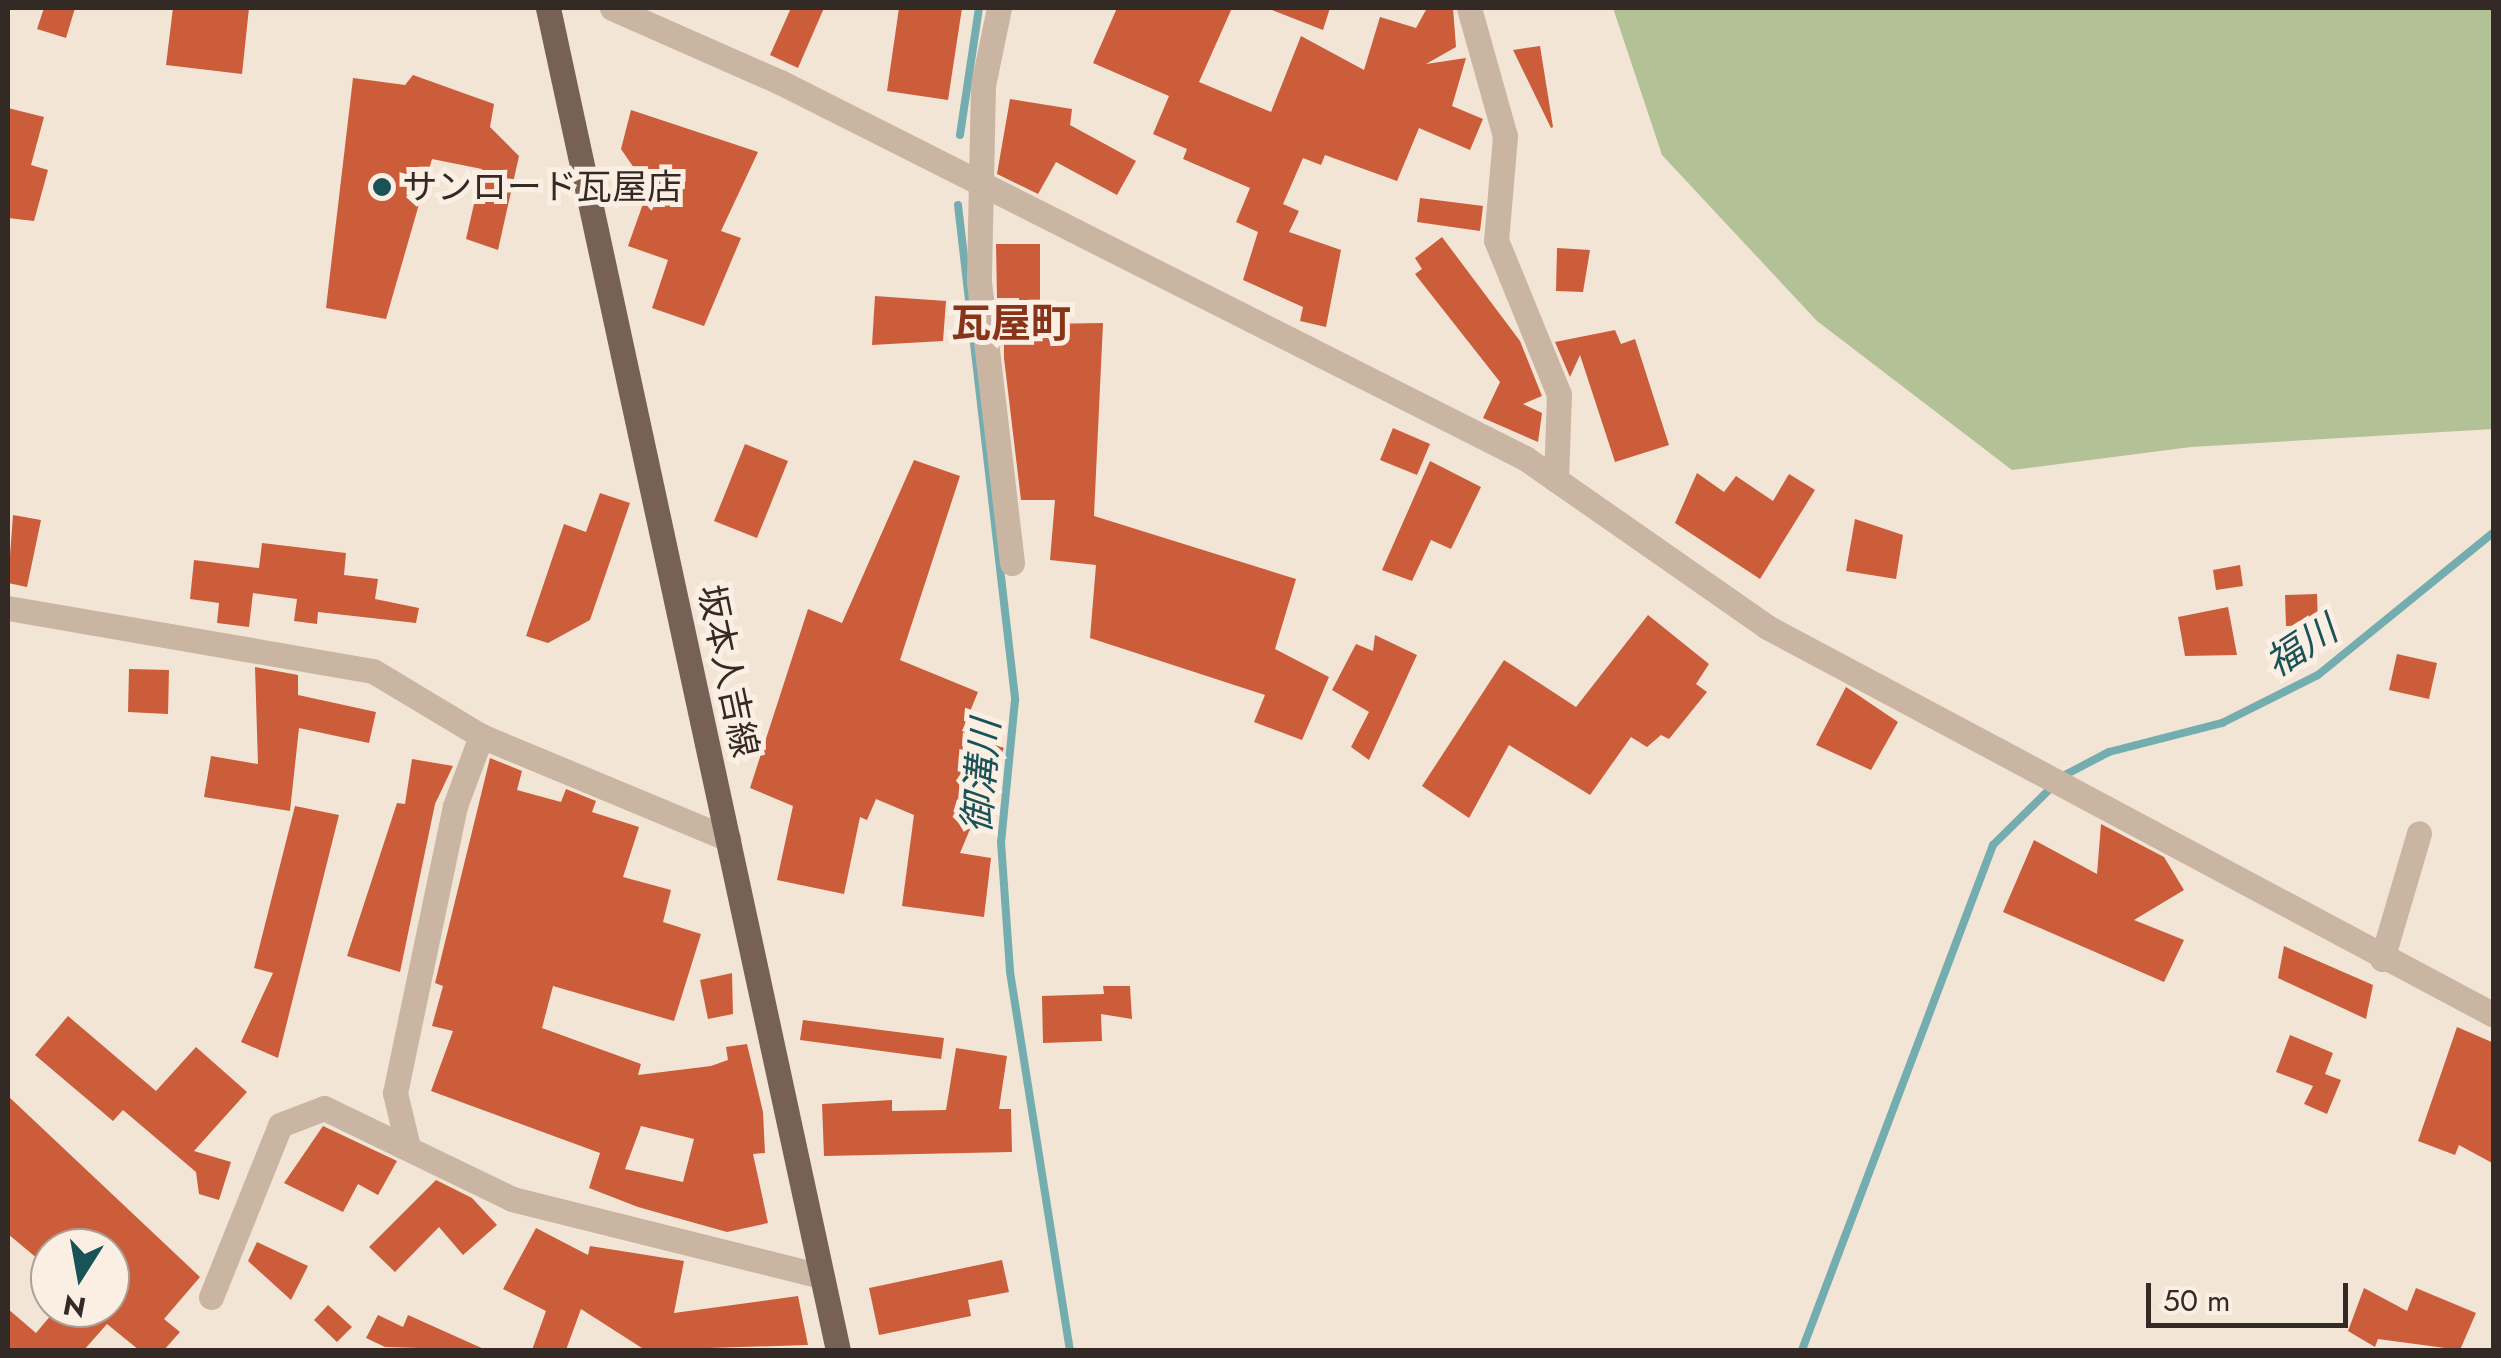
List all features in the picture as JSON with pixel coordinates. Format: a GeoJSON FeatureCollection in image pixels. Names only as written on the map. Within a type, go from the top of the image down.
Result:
{"type":"FeatureCollection","features":[{"type":"Feature","properties":{"kind":"main road","name":"坂本人吉線"},"geometry":{"type":"LineString","coordinates":[[548,8],[838,1350]]}},
{"type":"Feature","properties":{"kind":"street"},"geometry":{"type":"LineString","coordinates":[[612,8],[981,185],[1556,480],[1767,628],[2382,959],[2494,1015]]}},
{"type":"Feature","properties":{"kind":"street"},"geometry":{"type":"LineString","coordinates":[[999,8],[983,85],[980,282],[1012,563]]}},
{"type":"Feature","properties":{"kind":"street"},"geometry":{"type":"LineString","coordinates":[[1469,8],[1505,136],[1496,240],[1559,394],[1556,480]]}},
{"type":"Feature","properties":{"kind":"street"},"geometry":{"type":"LineString","coordinates":[[8,608],[373,672],[481,736],[728,839]]}},
{"type":"Feature","properties":{"kind":"street"},"geometry":{"type":"LineString","coordinates":[[408,1147],[395,1093],[456,806],[481,736]]}},
{"type":"Feature","properties":{"kind":"street"},"geometry":{"type":"LineString","coordinates":[[2382,959],[2419,833]]}},
{"type":"Feature","properties":{"kind":"street"},"geometry":{"type":"LineString","coordinates":[[211,1296],[280,1125],[324,1108],[512,1199],[596,1226],[821,1276]]}},
{"type":"Feature","properties":{"kind":"green space"},"geometry":{"type":"Polygon","coordinates":[[[1613,8],[2493,8],[2493,429],[2191,447],[2012,470],[1817,321],[1662,155],[1613,8]]]}},
{"type":"Feature","properties":{"kind":"building"},"geometry":{"type":"Polygon","coordinates":[[[44,8],[75,8],[66,38],[37,29],[44,8]]]}},
{"type":"Feature","properties":{"kind":"building"},"geometry":{"type":"Polygon","coordinates":[[[173,8],[249,8],[242,74],[166,65],[173,8]]]}},
{"type":"Feature","properties":{"kind":"building"},"geometry":{"type":"Polygon","coordinates":[[[791,8],[824,8],[798,68],[770,55],[791,8]]]}},
{"type":"Feature","properties":{"kind":"building"},"geometry":{"type":"Polygon","coordinates":[[[899,8],[962,8],[948,100],[887,91],[899,8]]]}},
{"type":"Feature","properties":{"kind":"building"},"geometry":{"type":"Polygon","coordinates":[[[1117,8],[1232,8],[1199,82],[1271,112],[1301,36],[1364,70],[1380,17],[1416,28],[1427,8],[1453,8],[1456,47],[1426,64],[1466,58],[1452,106],[1483,119],[1470,150],[1419,128],[1397,181],[1325,155],[1321,165],[1303,158],[1283,204],[1299,211],[1289,232],[1341,250],[1326,327],[1300,321],[1303,307],[1243,280],[1258,232],[1236,222],[1250,188],[1183,159],[1187,149],[1153,134],[1169,96],[1093,63],[1117,8]]]}},
{"type":"Feature","properties":{"kind":"building"},"geometry":{"type":"Polygon","coordinates":[[[1267,8],[1330,8],[1323,30],[1267,8]]]}},
{"type":"Feature","properties":{"kind":"building"},"geometry":{"type":"Polygon","coordinates":[[[1540,46],[1553,127],[1551,128],[1513,50],[1540,46]]]}},
{"type":"Feature","properties":{"kind":"building","name":"サンロード瓦屋店"},"geometry":{"type":"Polygon","coordinates":[[[413,75],[494,104],[490,127],[519,156],[498,250],[466,239],[482,169],[432,159],[386,319],[326,308],[353,78],[405,85],[413,75]]]}},
{"type":"Feature","properties":{"kind":"building"},"geometry":{"type":"Polygon","coordinates":[[[1010,99],[1072,109],[1070,125],[1136,161],[1117,195],[1056,162],[1038,194],[997,174],[1010,99]]]}},
{"type":"Feature","properties":{"kind":"building"},"geometry":{"type":"Polygon","coordinates":[[[8,108],[44,117],[31,165],[48,170],[34,221],[8,218],[8,108]]]}},
{"type":"Feature","properties":{"kind":"building"},"geometry":{"type":"Polygon","coordinates":[[[631,110],[758,152],[721,231],[741,238],[704,326],[652,308],[668,260],[628,246],[644,201],[624,194],[634,168],[621,149],[631,110]]]}},
{"type":"Feature","properties":{"kind":"building"},"geometry":{"type":"Polygon","coordinates":[[[1420,198],[1483,206],[1480,231],[1417,222],[1420,198]]]}},
{"type":"Feature","properties":{"kind":"building"},"geometry":{"type":"Polygon","coordinates":[[[1442,237],[1520,341],[1542,396],[1523,404],[1542,413],[1538,442],[1483,418],[1500,382],[1415,274],[1422,269],[1415,258],[1442,237]]]}},
{"type":"Feature","properties":{"kind":"building"},"geometry":{"type":"Polygon","coordinates":[[[996,244],[1040,244],[1040,324],[1103,323],[1094,516],[1296,579],[1275,649],[1329,677],[1302,740],[1254,722],[1265,695],[1090,638],[1096,565],[1050,560],[1055,500],[1021,500],[1004,358],[1004,343],[1021,343],[1019,298],[997,298],[996,244]]]}},
{"type":"Feature","properties":{"kind":"building"},"geometry":{"type":"Polygon","coordinates":[[[1557,248],[1590,250],[1583,292],[1556,291],[1557,248]]]}},
{"type":"Feature","properties":{"kind":"building"},"geometry":{"type":"Polygon","coordinates":[[[875,296],[946,301],[943,341],[872,345],[875,296]]]}},
{"type":"Feature","properties":{"kind":"building"},"geometry":{"type":"Polygon","coordinates":[[[1615,330],[1621,344],[1635,339],[1669,445],[1615,462],[1580,355],[1570,377],[1555,342],[1615,330]]]}},
{"type":"Feature","properties":{"kind":"building"},"geometry":{"type":"Polygon","coordinates":[[[1393,428],[1430,444],[1417,475],[1380,460],[1393,428]]]}},
{"type":"Feature","properties":{"kind":"building"},"geometry":{"type":"Polygon","coordinates":[[[745,444],[788,461],[757,538],[714,521],[745,444]]]}},
{"type":"Feature","properties":{"kind":"building"},"geometry":{"type":"Polygon","coordinates":[[[914,460],[960,476],[900,660],[978,692],[962,731],[1004,748],[960,853],[991,858],[984,917],[902,906],[914,815],[876,799],[867,820],[860,817],[844,894],[777,880],[793,806],[750,788],[808,609],[842,623],[914,460]]]}},
{"type":"Feature","properties":{"kind":"building"},"geometry":{"type":"Polygon","coordinates":[[[1430,461],[1481,487],[1451,549],[1431,540],[1412,581],[1382,570],[1430,461]]]}},
{"type":"Feature","properties":{"kind":"building"},"geometry":{"type":"Polygon","coordinates":[[[1697,473],[1724,492],[1736,476],[1773,501],[1789,474],[1815,490],[1760,579],[1675,523],[1697,473]]]}},
{"type":"Feature","properties":{"kind":"building"},"geometry":{"type":"Polygon","coordinates":[[[600,493],[630,503],[590,620],[548,643],[526,636],[564,524],[586,532],[600,493]]]}},
{"type":"Feature","properties":{"kind":"building"},"geometry":{"type":"Polygon","coordinates":[[[13,515],[41,520],[27,587],[8,583],[13,515]]]}},
{"type":"Feature","properties":{"kind":"building"},"geometry":{"type":"Polygon","coordinates":[[[1855,519],[1903,535],[1896,579],[1846,571],[1855,519]]]}},
{"type":"Feature","properties":{"kind":"building"},"geometry":{"type":"Polygon","coordinates":[[[262,543],[346,553],[344,575],[378,579],[375,599],[419,608],[416,623],[318,612],[317,624],[294,621],[297,599],[253,593],[249,627],[217,623],[219,603],[190,599],[194,560],[259,568],[262,543]]]}},
{"type":"Feature","properties":{"kind":"building"},"geometry":{"type":"Polygon","coordinates":[[[2240,565],[2243,586],[2216,590],[2213,570],[2240,565]]]}},
{"type":"Feature","properties":{"kind":"building"},"geometry":{"type":"Polygon","coordinates":[[[2317,594],[2318,625],[2286,626],[2285,595],[2317,594]]]}},
{"type":"Feature","properties":{"kind":"building"},"geometry":{"type":"Polygon","coordinates":[[[2228,607],[2237,655],[2185,656],[2178,617],[2228,607]]]}},
{"type":"Feature","properties":{"kind":"building"},"geometry":{"type":"Polygon","coordinates":[[[1648,615],[1709,664],[1696,684],[1707,692],[1669,739],[1661,735],[1647,747],[1631,737],[1590,795],[1509,745],[1469,818],[1422,786],[1504,660],[1576,707],[1648,615]]]}},
{"type":"Feature","properties":{"kind":"building"},"geometry":{"type":"Polygon","coordinates":[[[1375,635],[1417,655],[1369,760],[1351,747],[1369,712],[1332,690],[1356,644],[1373,651],[1375,635]]]}},
{"type":"Feature","properties":{"kind":"building"},"geometry":{"type":"Polygon","coordinates":[[[2397,654],[2437,663],[2429,699],[2389,690],[2397,654]]]}},
{"type":"Feature","properties":{"kind":"building"},"geometry":{"type":"Polygon","coordinates":[[[255,667],[298,675],[298,695],[376,712],[369,743],[299,728],[290,811],[204,797],[211,756],[258,764],[255,667]]]}},
{"type":"Feature","properties":{"kind":"building"},"geometry":{"type":"Polygon","coordinates":[[[129,669],[169,670],[168,714],[128,712],[129,669]]]}},
{"type":"Feature","properties":{"kind":"building"},"geometry":{"type":"Polygon","coordinates":[[[1846,687],[1898,722],[1871,770],[1816,745],[1846,687]]]}},
{"type":"Feature","properties":{"kind":"building"},"geometry":{"type":"Polygon","coordinates":[[[490,758],[522,771],[517,790],[561,802],[566,789],[596,801],[592,812],[639,827],[623,877],[671,890],[663,922],[701,934],[674,1021],[553,986],[542,1028],[641,1064],[638,1075],[711,1066],[728,1060],[726,1047],[747,1044],[763,1112],[765,1153],[753,1154],[768,1223],[727,1232],[638,1207],[589,1188],[600,1153],[431,1091],[453,1031],[432,1026],[443,986],[435,983],[490,758]],[[641,1126],[625,1169],[683,1182],[694,1139],[641,1126]]]}},
{"type":"Feature","properties":{"kind":"building"},"geometry":{"type":"Polygon","coordinates":[[[412,759],[453,766],[435,804],[400,972],[347,956],[397,803],[405,804],[412,759]]]}},
{"type":"Feature","properties":{"kind":"building"},"geometry":{"type":"Polygon","coordinates":[[[295,806],[339,815],[278,1058],[241,1042],[273,973],[254,968],[295,806]]]}},
{"type":"Feature","properties":{"kind":"building"},"geometry":{"type":"Polygon","coordinates":[[[2101,824],[2164,857],[2184,890],[2134,920],[2184,940],[2164,982],[2003,912],[2034,840],[2097,874],[2101,824]]]}},
{"type":"Feature","properties":{"kind":"building"},"geometry":{"type":"Polygon","coordinates":[[[2284,946],[2373,985],[2366,1019],[2278,978],[2284,946]]]}},
{"type":"Feature","properties":{"kind":"building"},"geometry":{"type":"Polygon","coordinates":[[[732,973],[733,1014],[708,1019],[700,980],[732,973]]]}},
{"type":"Feature","properties":{"kind":"building"},"geometry":{"type":"Polygon","coordinates":[[[1103,986],[1130,986],[1132,1019],[1101,1014],[1102,1041],[1043,1043],[1042,996],[1104,994],[1103,986]]]}},
{"type":"Feature","properties":{"kind":"building"},"geometry":{"type":"Polygon","coordinates":[[[68,1016],[156,1091],[196,1047],[247,1092],[194,1151],[231,1162],[219,1200],[199,1194],[196,1172],[123,1110],[113,1121],[35,1055],[68,1016]]]}},
{"type":"Feature","properties":{"kind":"building"},"geometry":{"type":"Polygon","coordinates":[[[803,1020],[944,1038],[941,1059],[800,1040],[803,1020]]]}},
{"type":"Feature","properties":{"kind":"building"},"geometry":{"type":"Polygon","coordinates":[[[2457,1027],[2494,1043],[2494,1164],[2459,1145],[2455,1155],[2418,1141],[2457,1027]]]}},
{"type":"Feature","properties":{"kind":"building"},"geometry":{"type":"Polygon","coordinates":[[[2290,1035],[2333,1053],[2325,1074],[2341,1080],[2327,1114],[2304,1104],[2313,1086],[2276,1072],[2290,1035]]]}},
{"type":"Feature","properties":{"kind":"building"},"geometry":{"type":"Polygon","coordinates":[[[956,1048],[1007,1056],[999,1109],[1011,1109],[1012,1152],[824,1156],[822,1104],[892,1100],[892,1111],[946,1110],[956,1048]]]}},
{"type":"Feature","properties":{"kind":"building"},"geometry":{"type":"Polygon","coordinates":[[[8,1096],[200,1277],[164,1319],[180,1332],[164,1350],[139,1350],[112,1328],[130,1328],[130,1228],[30,1228],[30,1252],[8,1234],[8,1096]]]}},
{"type":"Feature","properties":{"kind":"building"},"geometry":{"type":"Polygon","coordinates":[[[323,1126],[397,1161],[378,1195],[358,1184],[343,1212],[284,1183],[323,1126]]]}},
{"type":"Feature","properties":{"kind":"building"},"geometry":{"type":"Polygon","coordinates":[[[436,1180],[472,1198],[497,1225],[463,1255],[439,1227],[395,1272],[369,1247],[436,1180]]]}},
{"type":"Feature","properties":{"kind":"building"},"geometry":{"type":"Polygon","coordinates":[[[536,1228],[588,1255],[590,1246],[684,1261],[674,1313],[798,1296],[808,1345],[645,1350],[581,1309],[566,1350],[532,1350],[546,1311],[503,1289],[536,1228]]]}},
{"type":"Feature","properties":{"kind":"building"},"geometry":{"type":"Polygon","coordinates":[[[257,1242],[308,1266],[291,1300],[248,1261],[257,1242]]]}},
{"type":"Feature","properties":{"kind":"building"},"geometry":{"type":"Polygon","coordinates":[[[1002,1260],[1009,1292],[968,1300],[971,1316],[879,1335],[869,1288],[1002,1260]]]}},
{"type":"Feature","properties":{"kind":"building"},"geometry":{"type":"Polygon","coordinates":[[[2364,1288],[2407,1311],[2416,1288],[2476,1313],[2460,1350],[2378,1339],[2375,1347],[2348,1331],[2364,1288]]]}},
{"type":"Feature","properties":{"kind":"building"},"geometry":{"type":"Polygon","coordinates":[[[328,1305],[352,1327],[337,1342],[314,1320],[328,1305]]]}},
{"type":"Feature","properties":{"kind":"building"},"geometry":{"type":"Polygon","coordinates":[[[8,1309],[36,1333],[40,1328],[103,1328],[84,1350],[8,1350],[8,1309]]]}},
{"type":"Feature","properties":{"kind":"building"},"geometry":{"type":"Polygon","coordinates":[[[378,1315],[403,1327],[408,1315],[486,1350],[385,1347],[366,1338],[378,1315]]]}},
{"type":"Feature","properties":{"kind":"waterway","name":"御溝川"},"geometry":{"type":"LineString","coordinates":[[960,135],[979,8]]}},
{"type":"Feature","properties":{"kind":"waterway","name":"御溝川"},"geometry":{"type":"LineString","coordinates":[[958,205],[1015,700],[1001,842],[1010,972],[1070,1350]]}},
{"type":"Feature","properties":{"kind":"waterway","name":"福川"},"geometry":{"type":"LineString","coordinates":[[1802,1350],[1993,845],[2063,776],[2109,752],[2222,723],[2318,675],[2494,532]]}},
{"type":"Feature","properties":{"kind":"place","name":"サンロード瓦屋店"},"geometry":{"type":"Point","coordinates":[382,187]}},
{"type":"Feature","properties":{"kind":"district","name":"瓦屋町"},"geometry":{"type":"Point","coordinates":[1011,323]}}]}
